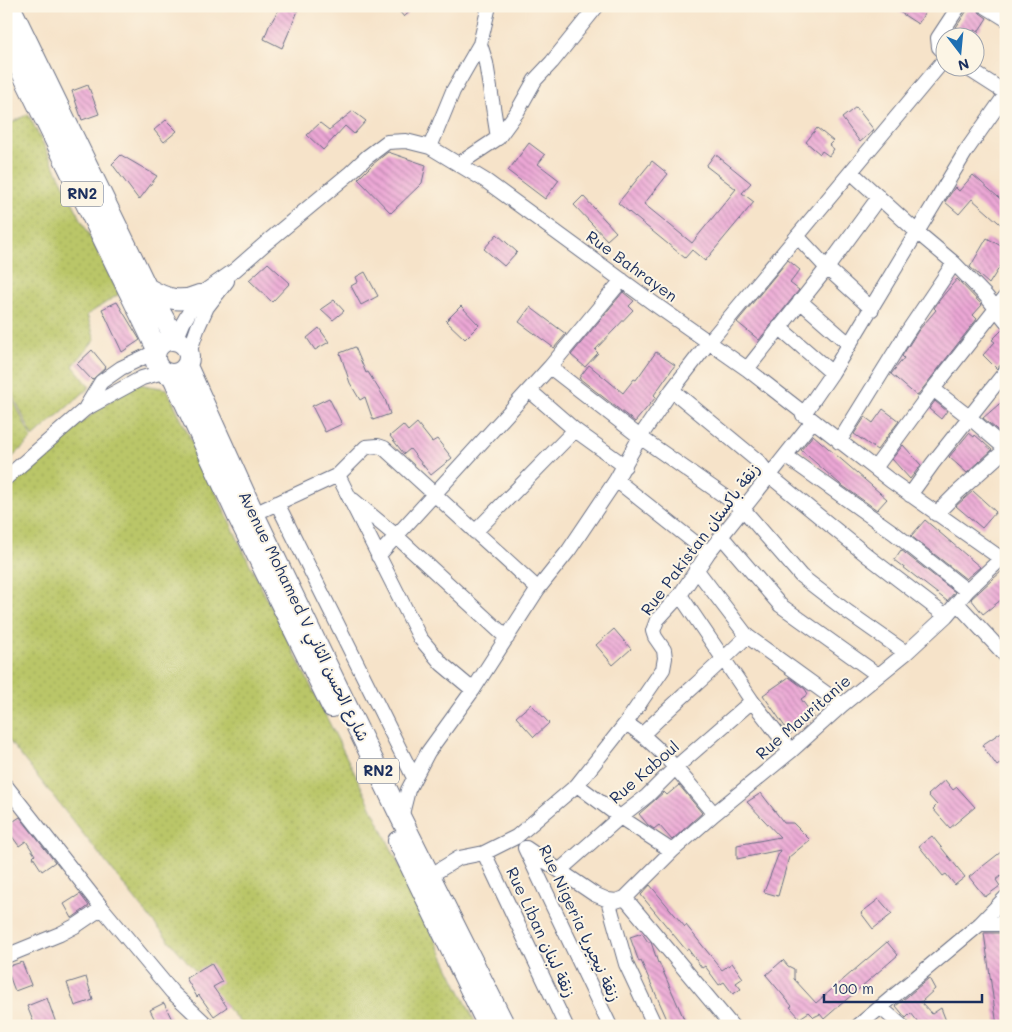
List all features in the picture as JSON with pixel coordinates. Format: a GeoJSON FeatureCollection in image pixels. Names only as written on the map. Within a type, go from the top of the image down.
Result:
{"type":"FeatureCollection","features":[{"type":"Feature","properties":{"kind":"highway","name":"Avenue Mohamed V شارع الحسن الثاني"},"geometry":{"type":"LineString","coordinates":[[10,6],[147,288],[238,517],[488,1026]]}},
{"type":"Feature","properties":{"kind":"highway","name":"RN2"},"geometry":{"type":"LineString","coordinates":[[6,40],[156,350]]}},
{"type":"Feature","properties":{"kind":"highway"},"geometry":{"type":"LineString","coordinates":[[147,288],[172,299],[182,300],[199,295]]}},
{"type":"Feature","properties":{"kind":"highway"},"geometry":{"type":"LineString","coordinates":[[156,350],[165,342],[177,361]]}},
{"type":"Feature","properties":{"kind":"highway","name":"Avenue Mohamed V شارع الحسن الثاني"},"geometry":{"type":"LineString","coordinates":[[177,361],[505,1026]]}},
{"type":"Feature","properties":{"kind":"street"},"geometry":{"type":"LineString","coordinates":[[430,147],[453,91],[480,44],[489,6]]}},
{"type":"Feature","properties":{"kind":"street"},"geometry":{"type":"LineString","coordinates":[[459,164],[498,138],[517,112],[535,80],[598,6]]}},
{"type":"Feature","properties":{"kind":"street"},"geometry":{"type":"LineString","coordinates":[[945,28],[959,6]]}},
{"type":"Feature","properties":{"kind":"street"},"geometry":{"type":"LineString","coordinates":[[985,6],[1006,19]]}},
{"type":"Feature","properties":{"kind":"street"},"geometry":{"type":"LineString","coordinates":[[480,44],[486,63],[498,138]]}},
{"type":"Feature","properties":{"kind":"street"},"geometry":{"type":"LineString","coordinates":[[401,818],[408,790],[428,752],[473,690],[538,589],[569,550],[616,480],[640,437],[672,390],[709,342],[934,72]]}},
{"type":"Feature","properties":{"kind":"street"},"geometry":{"type":"LineString","coordinates":[[983,78],[1006,93]]}},
{"type":"Feature","properties":{"kind":"street","name":"Rue Pakistan زنقة باكستان"},"geometry":{"type":"LineString","coordinates":[[431,875],[459,858],[484,853],[516,837],[577,785],[626,723],[662,669],[665,658],[664,650],[655,637],[654,626],[657,620],[680,595],[708,553],[786,456],[832,373],[966,151],[1006,93]]}},
{"type":"Feature","properties":{"kind":"street","name":"Rue Bahrayen"},"geometry":{"type":"LineString","coordinates":[[177,361],[183,323],[199,295],[235,270],[367,157],[388,142],[406,141],[430,147],[486,181],[747,369],[808,418],[936,514],[1004,558]]}},
{"type":"Feature","properties":{"kind":"street"},"geometry":{"type":"LineString","coordinates":[[851,172],[954,263],[986,296],[1006,322]]}},
{"type":"Feature","properties":{"kind":"street"},"geometry":{"type":"LineString","coordinates":[[747,369],[827,268],[879,197]]}},
{"type":"Feature","properties":{"kind":"street"},"geometry":{"type":"LineString","coordinates":[[797,236],[827,268],[872,309]]}},
{"type":"Feature","properties":{"kind":"street"},"geometry":{"type":"LineString","coordinates":[[840,442],[906,334],[954,263]]}},
{"type":"Feature","properties":{"kind":"street","name":"Rue Bahrayen"},"geometry":{"type":"LineString","coordinates":[[177,361],[198,327],[207,307],[235,270]]}},
{"type":"Feature","properties":{"kind":"street"},"geometry":{"type":"LineString","coordinates":[[378,556],[550,367],[622,280]]}},
{"type":"Feature","properties":{"kind":"street"},"geometry":{"type":"LineString","coordinates":[[875,468],[933,389],[1006,296]]}},
{"type":"Feature","properties":{"kind":"street"},"geometry":{"type":"LineString","coordinates":[[800,301],[850,344]]}},
{"type":"Feature","properties":{"kind":"street"},"geometry":{"type":"LineString","coordinates":[[779,327],[832,373]]}},
{"type":"Feature","properties":{"kind":"street"},"geometry":{"type":"LineString","coordinates":[[85,409],[101,382],[120,368],[156,350]]}},
{"type":"Feature","properties":{"kind":"street"},"geometry":{"type":"LineString","coordinates":[[6,478],[85,409],[177,361]]}},
{"type":"Feature","properties":{"kind":"street"},"geometry":{"type":"LineString","coordinates":[[550,367],[640,437],[743,509],[802,576],[845,610],[906,652]]}},
{"type":"Feature","properties":{"kind":"street"},"geometry":{"type":"LineString","coordinates":[[910,495],[1006,371]]}},
{"type":"Feature","properties":{"kind":"street"},"geometry":{"type":"LineString","coordinates":[[933,389],[1006,449],[936,514]]}},
{"type":"Feature","properties":{"kind":"street"},"geometry":{"type":"LineString","coordinates":[[529,390],[575,430],[624,466]]}},
{"type":"Feature","properties":{"kind":"street"},"geometry":{"type":"LineString","coordinates":[[672,390],[759,462],[770,476],[869,557],[946,616]]}},
{"type":"Feature","properties":{"kind":"street"},"geometry":{"type":"LineString","coordinates":[[476,532],[575,430]]}},
{"type":"Feature","properties":{"kind":"street"},"geometry":{"type":"LineString","coordinates":[[254,514],[338,475],[366,447],[378,446],[384,448],[433,495],[538,589]]}},
{"type":"Feature","properties":{"kind":"street"},"geometry":{"type":"LineString","coordinates":[[786,456],[894,533],[967,591]]}},
{"type":"Feature","properties":{"kind":"street"},"geometry":{"type":"LineString","coordinates":[[338,475],[420,638],[442,664],[473,690]]}},
{"type":"Feature","properties":{"kind":"street"},"geometry":{"type":"LineString","coordinates":[[616,480],[708,553]]}},
{"type":"Feature","properties":{"kind":"street"},"geometry":{"type":"LineString","coordinates":[[348,495],[507,638]]}},
{"type":"Feature","properties":{"kind":"street"},"geometry":{"type":"LineString","coordinates":[[277,503],[414,778]]}},
{"type":"Feature","properties":{"kind":"street"},"geometry":{"type":"LineString","coordinates":[[722,537],[780,605],[878,675]]}},
{"type":"Feature","properties":{"kind":"street","name":"Rue Mauritanie"},"geometry":{"type":"LineString","coordinates":[[625,898],[672,851],[714,814],[791,751],[842,704],[906,652],[946,616],[967,591],[1004,558]]}},
{"type":"Feature","properties":{"kind":"street"},"geometry":{"type":"LineString","coordinates":[[696,569],[747,636],[842,704]]}},
{"type":"Feature","properties":{"kind":"street"},"geometry":{"type":"LineString","coordinates":[[680,595],[752,701],[791,751]]}},
{"type":"Feature","properties":{"kind":"street"},"geometry":{"type":"LineString","coordinates":[[957,603],[1006,656]]}},
{"type":"Feature","properties":{"kind":"street"},"geometry":{"type":"LineString","coordinates":[[643,734],[747,636]]}},
{"type":"Feature","properties":{"kind":"street","name":"Rue Kaboul"},"geometry":{"type":"LineString","coordinates":[[560,870],[647,796],[675,768],[752,701]]}},
{"type":"Feature","properties":{"kind":"street"},"geometry":{"type":"LineString","coordinates":[[626,723],[643,734],[714,814]]}},
{"type":"Feature","properties":{"kind":"street"},"geometry":{"type":"LineString","coordinates":[[577,785],[620,817],[672,851]]}},
{"type":"Feature","properties":{"kind":"street"},"geometry":{"type":"LineString","coordinates":[[6,786],[102,908],[172,992],[208,1026]]}},
{"type":"Feature","properties":{"kind":"street","name":"Rue Nigeria زنقة نيجيريا"},"geometry":{"type":"LineString","coordinates":[[516,837],[526,848],[610,1026]]}},
{"type":"Feature","properties":{"kind":"street"},"geometry":{"type":"LineString","coordinates":[[526,848],[594,894],[608,900],[625,898],[732,1026]]}},
{"type":"Feature","properties":{"kind":"street","name":"Rue Liban زنقة لبنان"},"geometry":{"type":"LineString","coordinates":[[484,853],[566,1026]]}},
{"type":"Feature","properties":{"kind":"street"},"geometry":{"type":"LineString","coordinates":[[858,1026],[980,924],[1006,897]]}},
{"type":"Feature","properties":{"kind":"street"},"geometry":{"type":"LineString","coordinates":[[608,900],[626,964],[655,1026]]}},
{"type":"Feature","properties":{"kind":"street"},"geometry":{"type":"LineString","coordinates":[[6,956],[60,934],[102,908]]}},
{"type":"Feature","properties":{"kind":"street"},"geometry":{"type":"LineString","coordinates":[[980,924],[1006,924]]}},
{"type":"Feature","properties":{"kind":"street"},"geometry":{"type":"LineString","coordinates":[[881,1008],[902,1026]]}},
{"type":"Feature","properties":{"kind":"green space"},"geometry":{"type":"Polygon","coordinates":[[[28,114],[119,294],[87,315],[95,339],[73,366],[90,387],[33,437],[6,380],[6,126],[28,114]]]}},
{"type":"Feature","properties":{"kind":"green space"},"geometry":{"type":"Polygon","coordinates":[[[133,383],[167,389],[253,571],[360,784],[477,1026],[243,1026],[154,923],[6,737],[6,488],[43,453],[133,383]]]}},
{"type":"Feature","properties":{"kind":"green space"},"geometry":{"type":"Polygon","coordinates":[[[6,384],[32,439],[6,463],[6,384]]]}},
{"type":"Feature","properties":{"kind":"building"},"geometry":{"type":"Polygon","coordinates":[[[281,6],[298,11],[282,48],[264,39],[269,26],[281,6]]]}},
{"type":"Feature","properties":{"kind":"building"},"geometry":{"type":"Polygon","coordinates":[[[395,6],[416,6],[404,17],[395,6]]]}},
{"type":"Feature","properties":{"kind":"building"},"geometry":{"type":"Polygon","coordinates":[[[890,6],[929,6],[918,24],[890,6]]]}},
{"type":"Feature","properties":{"kind":"building"},"geometry":{"type":"Polygon","coordinates":[[[970,6],[976,6],[980,13],[987,18],[981,28],[956,28],[970,6]]]}},
{"type":"Feature","properties":{"kind":"building"},"geometry":{"type":"Polygon","coordinates":[[[88,85],[99,114],[82,120],[72,91],[88,85]]]}},
{"type":"Feature","properties":{"kind":"building"},"geometry":{"type":"Polygon","coordinates":[[[856,107],[874,130],[860,142],[842,118],[856,107]]]}},
{"type":"Feature","properties":{"kind":"building"},"geometry":{"type":"Polygon","coordinates":[[[353,111],[366,121],[354,134],[345,126],[323,150],[307,135],[320,123],[329,130],[353,111]]]}},
{"type":"Feature","properties":{"kind":"building"},"geometry":{"type":"Polygon","coordinates":[[[166,120],[177,131],[164,142],[154,130],[166,120]]]}},
{"type":"Feature","properties":{"kind":"building"},"geometry":{"type":"Polygon","coordinates":[[[817,128],[833,141],[829,145],[834,149],[829,156],[822,151],[820,154],[806,142],[817,128]]]}},
{"type":"Feature","properties":{"kind":"building"},"geometry":{"type":"Polygon","coordinates":[[[529,143],[545,155],[538,164],[559,180],[545,199],[508,171],[529,143]]]}},
{"type":"Feature","properties":{"kind":"building"},"geometry":{"type":"Polygon","coordinates":[[[388,152],[426,165],[422,183],[391,213],[358,179],[388,152]]]}},
{"type":"Feature","properties":{"kind":"building"},"geometry":{"type":"Polygon","coordinates":[[[715,154],[751,183],[742,193],[754,202],[705,261],[692,250],[685,258],[618,203],[652,161],[668,174],[644,204],[692,243],[736,189],[706,166],[715,154]]]}},
{"type":"Feature","properties":{"kind":"building"},"geometry":{"type":"Polygon","coordinates":[[[121,155],[157,176],[139,200],[112,164],[121,155]]]}},
{"type":"Feature","properties":{"kind":"building"},"geometry":{"type":"Polygon","coordinates":[[[973,175],[1006,204],[1006,229],[972,199],[959,214],[945,202],[955,187],[959,191],[973,175]]]}},
{"type":"Feature","properties":{"kind":"building"},"geometry":{"type":"Polygon","coordinates":[[[583,196],[616,232],[607,240],[574,205],[583,196]]]}},
{"type":"Feature","properties":{"kind":"building"},"geometry":{"type":"Polygon","coordinates":[[[497,234],[517,252],[504,266],[484,249],[497,234]]]}},
{"type":"Feature","properties":{"kind":"building"},"geometry":{"type":"Polygon","coordinates":[[[987,238],[1006,249],[1006,257],[989,284],[970,267],[987,238]]]}},
{"type":"Feature","properties":{"kind":"building"},"geometry":{"type":"Polygon","coordinates":[[[788,260],[800,270],[790,283],[799,290],[759,340],[737,322],[788,260]]]}},
{"type":"Feature","properties":{"kind":"building"},"geometry":{"type":"Polygon","coordinates":[[[268,263],[290,283],[272,302],[249,280],[268,263]]]}},
{"type":"Feature","properties":{"kind":"building"},"geometry":{"type":"Polygon","coordinates":[[[365,272],[378,296],[361,305],[351,286],[358,282],[356,277],[365,272]]]}},
{"type":"Feature","properties":{"kind":"building"},"geometry":{"type":"Polygon","coordinates":[[[957,279],[982,305],[973,315],[977,319],[917,396],[891,374],[904,358],[902,356],[918,331],[936,310],[934,308],[957,279]]]}},
{"type":"Feature","properties":{"kind":"building"},"geometry":{"type":"Polygon","coordinates":[[[623,292],[634,301],[629,306],[633,310],[595,350],[598,353],[585,367],[571,355],[623,292]]]}},
{"type":"Feature","properties":{"kind":"building"},"geometry":{"type":"Polygon","coordinates":[[[334,300],[344,311],[333,320],[321,309],[334,300]]]}},
{"type":"Feature","properties":{"kind":"building"},"geometry":{"type":"Polygon","coordinates":[[[117,302],[140,340],[122,352],[102,309],[117,302]]]}},
{"type":"Feature","properties":{"kind":"building"},"geometry":{"type":"Polygon","coordinates":[[[461,306],[479,325],[465,339],[446,321],[461,306]]]}},
{"type":"Feature","properties":{"kind":"building"},"geometry":{"type":"Polygon","coordinates":[[[530,307],[566,334],[554,348],[519,322],[530,307]]]}},
{"type":"Feature","properties":{"kind":"building"},"geometry":{"type":"Polygon","coordinates":[[[319,328],[329,342],[315,350],[307,338],[319,328]]]}},
{"type":"Feature","properties":{"kind":"building"},"geometry":{"type":"Polygon","coordinates":[[[1003,329],[1006,330],[1006,362],[1002,363],[997,369],[983,355],[995,342],[992,340],[1003,329]]]}},
{"type":"Feature","properties":{"kind":"building"},"geometry":{"type":"Polygon","coordinates":[[[355,347],[366,373],[368,372],[385,399],[390,414],[373,420],[365,397],[360,400],[350,383],[340,353],[355,347]]]}},
{"type":"Feature","properties":{"kind":"building"},"geometry":{"type":"Polygon","coordinates":[[[92,350],[106,367],[92,380],[77,364],[92,350]]]}},
{"type":"Feature","properties":{"kind":"building"},"geometry":{"type":"Polygon","coordinates":[[[656,352],[675,365],[654,395],[656,397],[635,422],[579,378],[589,365],[623,393],[634,379],[636,380],[656,352]]]}},
{"type":"Feature","properties":{"kind":"building"},"geometry":{"type":"Polygon","coordinates":[[[329,398],[342,424],[325,432],[312,406],[329,398]]]}},
{"type":"Feature","properties":{"kind":"building"},"geometry":{"type":"Polygon","coordinates":[[[1006,398],[1006,432],[1002,434],[983,418],[1006,398]]]}},
{"type":"Feature","properties":{"kind":"building"},"geometry":{"type":"Polygon","coordinates":[[[935,401],[947,411],[941,419],[929,409],[935,401]]]}},
{"type":"Feature","properties":{"kind":"building"},"geometry":{"type":"Polygon","coordinates":[[[883,409],[899,421],[877,450],[854,434],[865,417],[873,423],[883,409]]]}},
{"type":"Feature","properties":{"kind":"building"},"geometry":{"type":"Polygon","coordinates":[[[417,423],[432,442],[437,439],[452,458],[431,475],[410,449],[404,454],[390,436],[403,425],[408,431],[417,423]]]}},
{"type":"Feature","properties":{"kind":"building"},"geometry":{"type":"Polygon","coordinates":[[[969,433],[974,437],[975,435],[992,450],[967,473],[949,457],[969,433]]]}},
{"type":"Feature","properties":{"kind":"building"},"geometry":{"type":"Polygon","coordinates":[[[813,435],[887,499],[877,510],[840,484],[801,450],[813,435]]]}},
{"type":"Feature","properties":{"kind":"building"},"geometry":{"type":"Polygon","coordinates":[[[903,445],[921,465],[910,479],[892,459],[903,445]]]}},
{"type":"Feature","properties":{"kind":"building"},"geometry":{"type":"Polygon","coordinates":[[[973,491],[996,512],[982,528],[956,506],[973,491]]]}},
{"type":"Feature","properties":{"kind":"building"},"geometry":{"type":"Polygon","coordinates":[[[925,520],[980,567],[966,579],[911,536],[925,520]]]}},
{"type":"Feature","properties":{"kind":"building"},"geometry":{"type":"Polygon","coordinates":[[[901,550],[955,592],[947,601],[894,560],[901,550]]]}},
{"type":"Feature","properties":{"kind":"building"},"geometry":{"type":"Polygon","coordinates":[[[1003,570],[1006,571],[1006,596],[983,614],[971,599],[1003,570]]]}},
{"type":"Feature","properties":{"kind":"building"},"geometry":{"type":"Polygon","coordinates":[[[614,629],[631,649],[613,665],[596,645],[614,629]]]}},
{"type":"Feature","properties":{"kind":"building"},"geometry":{"type":"Polygon","coordinates":[[[789,677],[805,689],[808,694],[801,699],[814,717],[790,734],[763,695],[789,677]]]}},
{"type":"Feature","properties":{"kind":"building"},"geometry":{"type":"Polygon","coordinates":[[[531,704],[549,723],[534,737],[516,717],[531,704]]]}},
{"type":"Feature","properties":{"kind":"building"},"geometry":{"type":"Polygon","coordinates":[[[1006,729],[1006,759],[997,766],[982,745],[1006,729]]]}},
{"type":"Feature","properties":{"kind":"building"},"geometry":{"type":"Polygon","coordinates":[[[945,780],[953,790],[957,787],[975,807],[950,828],[933,809],[937,805],[928,795],[945,780]]]}},
{"type":"Feature","properties":{"kind":"building"},"geometry":{"type":"Polygon","coordinates":[[[679,785],[702,813],[672,840],[659,825],[654,829],[639,814],[664,792],[667,795],[679,785]]]}},
{"type":"Feature","properties":{"kind":"building"},"geometry":{"type":"Polygon","coordinates":[[[761,793],[784,823],[793,823],[810,840],[789,857],[778,896],[764,892],[780,850],[737,859],[737,845],[780,837],[747,802],[761,793]]]}},
{"type":"Feature","properties":{"kind":"building"},"geometry":{"type":"Polygon","coordinates":[[[20,817],[55,862],[42,871],[26,841],[19,846],[6,828],[6,826],[20,817]]]}},
{"type":"Feature","properties":{"kind":"building"},"geometry":{"type":"Polygon","coordinates":[[[932,836],[965,877],[955,885],[946,874],[943,876],[919,846],[932,836]]]}},
{"type":"Feature","properties":{"kind":"building"},"geometry":{"type":"Polygon","coordinates":[[[1006,848],[1006,872],[996,880],[1000,886],[985,897],[969,877],[1006,848]]]}},
{"type":"Feature","properties":{"kind":"building"},"geometry":{"type":"Polygon","coordinates":[[[650,885],[685,927],[686,925],[722,970],[732,963],[743,978],[736,983],[741,989],[733,994],[724,982],[719,985],[705,966],[702,968],[688,949],[686,950],[641,895],[650,885]]]}},
{"type":"Feature","properties":{"kind":"building"},"geometry":{"type":"Polygon","coordinates":[[[80,894],[89,906],[72,918],[64,904],[80,894]]]}},
{"type":"Feature","properties":{"kind":"building"},"geometry":{"type":"Polygon","coordinates":[[[879,899],[892,914],[873,929],[861,913],[879,899]]]}},
{"type":"Feature","properties":{"kind":"building"},"geometry":{"type":"Polygon","coordinates":[[[642,933],[648,942],[651,942],[658,963],[687,1026],[670,1026],[641,961],[639,962],[630,937],[642,933]]]}},
{"type":"Feature","properties":{"kind":"building"},"geometry":{"type":"Polygon","coordinates":[[[984,933],[1006,933],[1006,1026],[997,1026],[984,933]]]}},
{"type":"Feature","properties":{"kind":"building"},"geometry":{"type":"Polygon","coordinates":[[[887,942],[898,955],[824,1019],[820,1014],[814,1017],[809,1012],[800,1018],[766,975],[783,960],[794,969],[794,979],[816,1003],[887,942]]]}},
{"type":"Feature","properties":{"kind":"building"},"geometry":{"type":"Polygon","coordinates":[[[22,962],[31,985],[15,991],[6,967],[22,962]]]}},
{"type":"Feature","properties":{"kind":"building"},"geometry":{"type":"Polygon","coordinates":[[[211,963],[222,982],[213,987],[227,1007],[214,1016],[199,995],[197,997],[186,978],[211,963]]]}},
{"type":"Feature","properties":{"kind":"building"},"geometry":{"type":"Polygon","coordinates":[[[86,977],[93,1000],[75,1006],[67,983],[86,977]]]}},
{"type":"Feature","properties":{"kind":"building"},"geometry":{"type":"Polygon","coordinates":[[[929,978],[935,989],[921,1002],[932,1014],[941,1008],[948,1026],[921,1026],[911,1013],[906,1018],[896,1006],[929,978]]]}},
{"type":"Feature","properties":{"kind":"building"},"geometry":{"type":"Polygon","coordinates":[[[47,998],[57,1026],[35,1026],[27,1006],[47,998]]]}},
{"type":"Feature","properties":{"kind":"building"},"geometry":{"type":"Polygon","coordinates":[[[164,1003],[175,1026],[158,1026],[150,1010],[164,1003]]]}}]}
